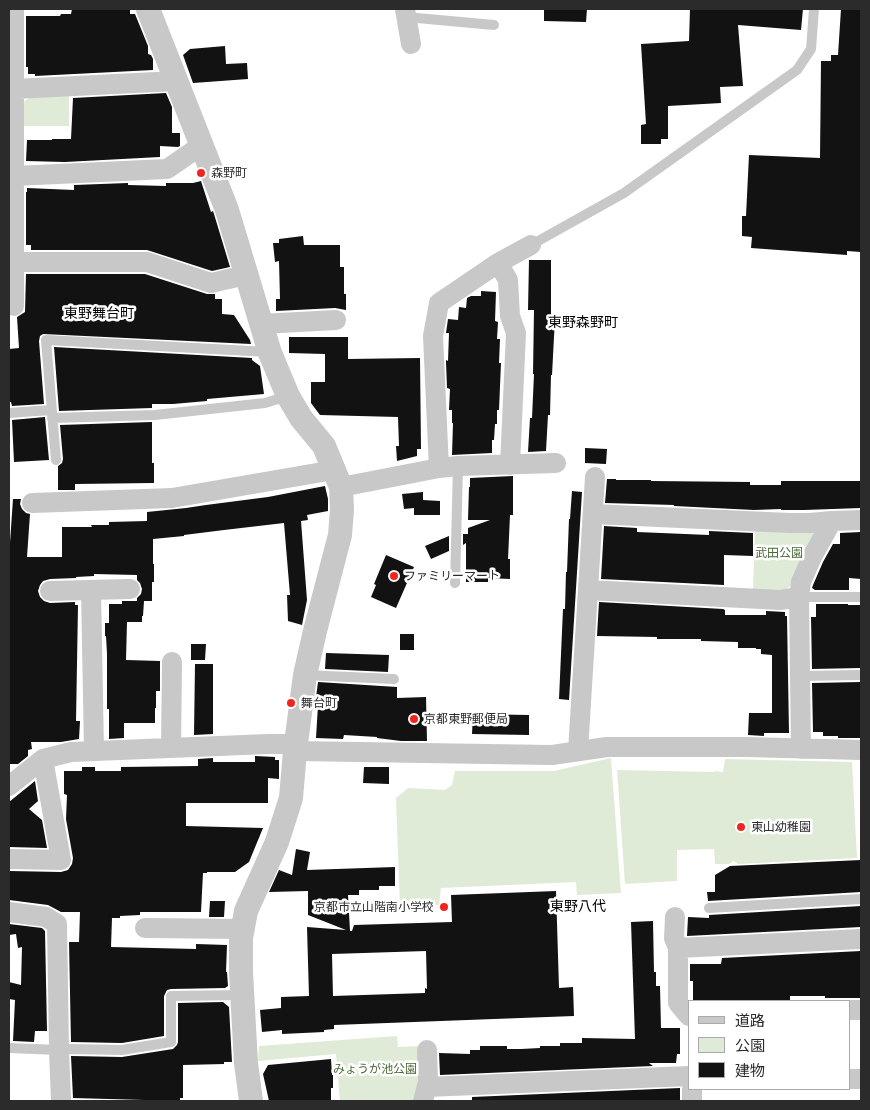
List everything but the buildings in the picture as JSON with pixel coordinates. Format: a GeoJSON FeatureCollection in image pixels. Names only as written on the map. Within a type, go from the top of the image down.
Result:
{"type":"FeatureCollection","features":[{"type":"Feature","properties":{"kind":"street"},"geometry":{"type":"LineString","coordinates":[[12,306],[14,262],[14,9]]}},
{"type":"Feature","properties":{"kind":"street"},"geometry":{"type":"LineString","coordinates":[[148,9],[227,210],[270,352],[288,396],[301,418],[324,446],[338,479],[342,510],[340,535],[305,675],[295,748],[291,798],[277,842],[246,911],[241,938],[246,1063],[251,1101]]}},
{"type":"Feature","properties":{"kind":"street"},"geometry":{"type":"LineString","coordinates":[[405,13],[411,44]]}},
{"type":"Feature","properties":{"kind":"street"},"geometry":{"type":"LineString","coordinates":[[14,89],[177,81]]}},
{"type":"Feature","properties":{"kind":"street"},"geometry":{"type":"LineString","coordinates":[[14,176],[167,169],[202,145]]}},
{"type":"Feature","properties":{"kind":"street"},"geometry":{"type":"LineString","coordinates":[[448,467],[433,336],[439,303],[498,263],[531,245]]}},
{"type":"Feature","properties":{"kind":"street"},"geometry":{"type":"LineString","coordinates":[[14,262],[147,262],[211,283],[246,275]]}},
{"type":"Feature","properties":{"kind":"street"},"geometry":{"type":"LineString","coordinates":[[498,263],[508,280],[510,316],[516,334],[510,464]]}},
{"type":"Feature","properties":{"kind":"street"},"geometry":{"type":"LineString","coordinates":[[261,324],[336,320]]}},
{"type":"Feature","properties":{"kind":"street"},"geometry":{"type":"LineString","coordinates":[[32,503],[172,498],[448,467],[556,463]]}},
{"type":"Feature","properties":{"kind":"street"},"geometry":{"type":"LineString","coordinates":[[578,751],[595,477]]}},
{"type":"Feature","properties":{"kind":"street"},"geometry":{"type":"LineString","coordinates":[[593,514],[789,523],[861,520]]}},
{"type":"Feature","properties":{"kind":"street"},"geometry":{"type":"LineString","coordinates":[[801,748],[799,597],[801,582],[832,521]]}},
{"type":"Feature","properties":{"kind":"street"},"geometry":{"type":"LineString","coordinates":[[50,591],[130,589]]}},
{"type":"Feature","properties":{"kind":"street"},"geometry":{"type":"LineString","coordinates":[[91,590],[94,751]]}},
{"type":"Feature","properties":{"kind":"street"},"geometry":{"type":"LineString","coordinates":[[588,590],[780,600],[799,597]]}},
{"type":"Feature","properties":{"kind":"street"},"geometry":{"type":"LineString","coordinates":[[171,748],[172,662]]}},
{"type":"Feature","properties":{"kind":"street"},"geometry":{"type":"LineString","coordinates":[[9,786],[42,759],[71,752],[94,751],[268,744],[295,748],[552,755],[608,746],[861,750]]}},
{"type":"Feature","properties":{"kind":"street"},"geometry":{"type":"LineString","coordinates":[[9,859],[61,860],[42,759]]}},
{"type":"Feature","properties":{"kind":"street"},"geometry":{"type":"LineString","coordinates":[[9,912],[46,917],[57,924],[61,1101]]}},
{"type":"Feature","properties":{"kind":"street"},"geometry":{"type":"LineString","coordinates":[[675,917],[674,938],[678,948],[678,1003],[688,1015]]}},
{"type":"Feature","properties":{"kind":"street"},"geometry":{"type":"LineString","coordinates":[[145,928],[243,929]]}},
{"type":"Feature","properties":{"kind":"street"},"geometry":{"type":"LineString","coordinates":[[678,948],[861,939]]}},
{"type":"Feature","properties":{"kind":"street"},"geometry":{"type":"LineString","coordinates":[[427,1050],[428,1082],[425,1094],[688,1076]]}},
{"type":"Feature","properties":{"kind":"lane"},"geometry":{"type":"LineString","coordinates":[[531,245],[624,193],[796,70],[811,49],[814,9]]}},
{"type":"Feature","properties":{"kind":"lane"},"geometry":{"type":"LineString","coordinates":[[405,13],[494,25]]}},
{"type":"Feature","properties":{"kind":"lane"},"geometry":{"type":"LineString","coordinates":[[56,460],[46,340],[270,352]]}},
{"type":"Feature","properties":{"kind":"lane"},"geometry":{"type":"LineString","coordinates":[[9,413],[155,415],[265,403],[288,396]]}},
{"type":"Feature","properties":{"kind":"lane"},"geometry":{"type":"LineString","coordinates":[[448,467],[455,583]]}},
{"type":"Feature","properties":{"kind":"lane"},"geometry":{"type":"LineString","coordinates":[[799,597],[861,597]]}},
{"type":"Feature","properties":{"kind":"lane"},"geometry":{"type":"LineString","coordinates":[[800,676],[861,674]]}},
{"type":"Feature","properties":{"kind":"lane"},"geometry":{"type":"LineString","coordinates":[[305,675],[394,679]]}},
{"type":"Feature","properties":{"kind":"lane"},"geometry":{"type":"LineString","coordinates":[[709,908],[861,899]]}},
{"type":"Feature","properties":{"kind":"lane"},"geometry":{"type":"LineString","coordinates":[[9,1048],[122,1050],[171,1042],[171,996],[242,995]]}},
{"type":"Feature","properties":{"kind":"green space"},"geometry":{"type":"Polygon","coordinates":[[[69,95],[69,126],[22,126],[22,103],[32,96],[69,95]]]}},
{"type":"Feature","properties":{"kind":"green space","name":"武田公園"},"geometry":{"type":"Polygon","coordinates":[[[755,527],[813,530],[817,539],[793,583],[784,592],[753,590],[755,527]]]}},
{"type":"Feature","properties":{"kind":"green space"},"geometry":{"type":"Polygon","coordinates":[[[611,758],[621,893],[577,895],[576,882],[441,888],[439,905],[400,907],[396,798],[408,788],[445,790],[452,785],[455,771],[554,771],[611,758]]]}},
{"type":"Feature","properties":{"kind":"green space","name":"東山幼稚園"},"geometry":{"type":"Polygon","coordinates":[[[725,759],[852,762],[857,858],[738,864],[734,861],[729,864],[715,864],[714,849],[677,850],[677,881],[625,884],[617,770],[723,772],[725,759]]]}},
{"type":"Feature","properties":{"kind":"green space","name":"みょうが池公園"},"geometry":{"type":"Polygon","coordinates":[[[397,1036],[398,1047],[420,1046],[419,1101],[340,1101],[336,1054],[258,1061],[259,1046],[397,1036]]]}},
{"type":"Feature","properties":{"kind":"place","name":"森野町"},"geometry":{"type":"Point","coordinates":[201,173]}},
{"type":"Feature","properties":{"kind":"place","name":"ファミリーマート"},"geometry":{"type":"Point","coordinates":[394,576]}},
{"type":"Feature","properties":{"kind":"place","name":"舞台町"},"geometry":{"type":"Point","coordinates":[291,703]}},
{"type":"Feature","properties":{"kind":"place","name":"京都東野郵便局"},"geometry":{"type":"Point","coordinates":[414,719]}},
{"type":"Feature","properties":{"kind":"place","name":"東山幼稚園"},"geometry":{"type":"Point","coordinates":[741,827]}},
{"type":"Feature","properties":{"kind":"place","name":"京都市立山階南小学校"},"geometry":{"type":"Point","coordinates":[444,907]}},
{"type":"Feature","properties":{"kind":"district","name":"東野舞台町"},"geometry":{"type":"Point","coordinates":[99,314]}},
{"type":"Feature","properties":{"kind":"district","name":"東野森野町"},"geometry":{"type":"Point","coordinates":[583,323]}},
{"type":"Feature","properties":{"kind":"district","name":"東野八代"},"geometry":{"type":"Point","coordinates":[578,907]}}]}
